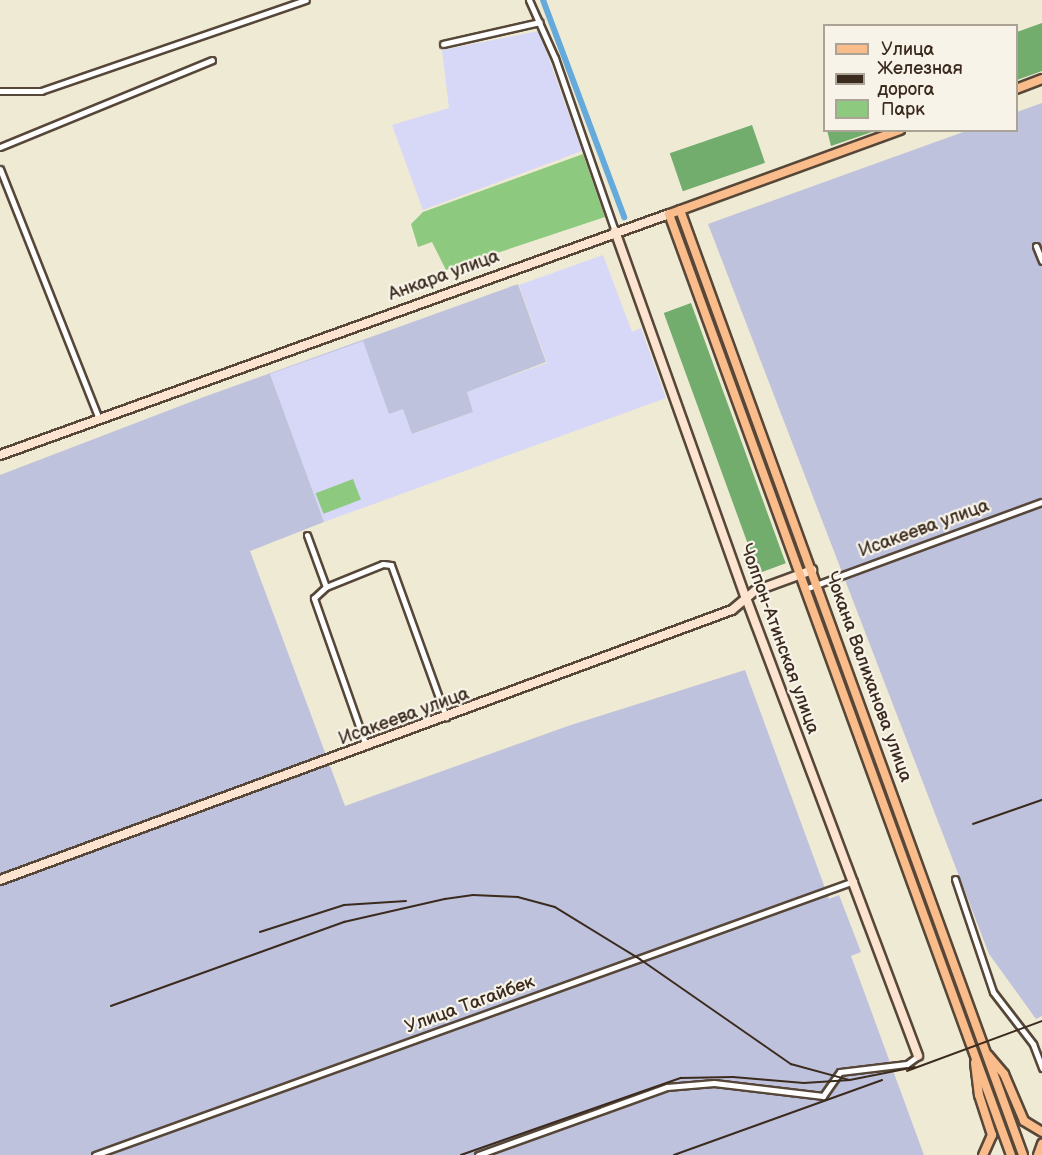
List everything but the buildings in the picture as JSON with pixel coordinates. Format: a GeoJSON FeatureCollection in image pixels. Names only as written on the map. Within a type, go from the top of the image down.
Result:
{"type":"FeatureCollection","features":[{"type":"Feature","properties":{"kind":"main road"},"geometry":{"type":"LineString","coordinates":[[1018,89],[1042,79]]}},
{"type":"Feature","properties":{"kind":"main road","name":"Анкара улица"},"geometry":{"type":"LineString","coordinates":[[669,214],[895,132]]}},
{"type":"Feature","properties":{"kind":"main road","name":"Чокана Валиханова улица"},"geometry":{"type":"LineString","coordinates":[[681,210],[1023,1155]]}},
{"type":"Feature","properties":{"kind":"main road","name":"Чокана Валиханова улица"},"geometry":{"type":"LineString","coordinates":[[669,214],[1011,1155]]}},
{"type":"Feature","properties":{"kind":"main road"},"geometry":{"type":"LineString","coordinates":[[744,420],[754,416]]}},
{"type":"Feature","properties":{"kind":"main road"},"geometry":{"type":"LineString","coordinates":[[865,752],[877,748]]}},
{"type":"Feature","properties":{"kind":"main road"},"geometry":{"type":"LineString","coordinates":[[985,1051],[1004,1074],[1024,1121],[1042,1132]]}},
{"type":"Feature","properties":{"kind":"main road"},"geometry":{"type":"LineString","coordinates":[[975,1054],[977,1083],[992,1135],[983,1155]]}},
{"type":"Feature","properties":{"kind":"main road"},"geometry":{"type":"LineString","coordinates":[[1038,1155],[1042,1144]]}},
{"type":"Feature","properties":{"kind":"street"},"geometry":{"type":"LineString","coordinates":[[0,91],[41,91],[306,0]]}},
{"type":"Feature","properties":{"kind":"street"},"geometry":{"type":"LineString","coordinates":[[530,0],[615,231]]}},
{"type":"Feature","properties":{"kind":"street"},"geometry":{"type":"LineString","coordinates":[[443,44],[540,22]]}},
{"type":"Feature","properties":{"kind":"street"},"geometry":{"type":"LineString","coordinates":[[0,147],[212,60]]}},
{"type":"Feature","properties":{"kind":"street"},"geometry":{"type":"LineString","coordinates":[[0,169],[99,419]]}},
{"type":"Feature","properties":{"kind":"street","name":"Анкара улица"},"geometry":{"type":"LineString","coordinates":[[0,455],[615,231],[669,214]]}},
{"type":"Feature","properties":{"kind":"street","name":"Чолпон-Атинская улица"},"geometry":{"type":"LineString","coordinates":[[615,231],[746,598],[918,1056]]}},
{"type":"Feature","properties":{"kind":"street"},"geometry":{"type":"LineString","coordinates":[[1036,246],[1042,261]]}},
{"type":"Feature","properties":{"kind":"street","name":"Исакеева улица"},"geometry":{"type":"LineString","coordinates":[[805,589],[1042,502]]}},
{"type":"Feature","properties":{"kind":"street"},"geometry":{"type":"LineString","coordinates":[[307,535],[326,586]]}},
{"type":"Feature","properties":{"kind":"street"},"geometry":{"type":"LineString","coordinates":[[366,747],[314,598],[326,586],[391,565],[446,717]]}},
{"type":"Feature","properties":{"kind":"street","name":"Исакеева улица"},"geometry":{"type":"LineString","coordinates":[[0,880],[366,747],[732,610],[759,589],[812,570]]}},
{"type":"Feature","properties":{"kind":"street"},"geometry":{"type":"LineString","coordinates":[[955,879],[993,992],[1033,1044],[1042,1068]]}},
{"type":"Feature","properties":{"kind":"street","name":"Улица Тагайбек"},"geometry":{"type":"LineString","coordinates":[[95,1155],[854,881]]}},
{"type":"Feature","properties":{"kind":"street"},"geometry":{"type":"LineString","coordinates":[[478,1155],[667,1087],[714,1083],[823,1096],[840,1072],[907,1064],[918,1056]]}},
{"type":"Feature","properties":{"kind":"shaded area"},"geometry":{"type":"Polygon","coordinates":[[[539,31],[582,151],[423,210],[392,125],[449,108],[442,50],[539,31]]]}},
{"type":"Feature","properties":{"kind":"shaded area"},"geometry":{"type":"Polygon","coordinates":[[[1042,103],[1042,1016],[1036,1019],[989,954],[708,224],[963,132],[1018,132],[1018,112],[1042,103]]]}},
{"type":"Feature","properties":{"kind":"shaded area"},"geometry":{"type":"Polygon","coordinates":[[[603,255],[632,332],[641,328],[666,398],[324,522],[270,374],[363,340],[389,413],[403,409],[413,434],[473,412],[466,392],[547,363],[519,285],[603,255]]]}},
{"type":"Feature","properties":{"kind":"shaded area"},"geometry":{"type":"Polygon","coordinates":[[[518,284],[546,362],[467,392],[473,412],[412,434],[403,409],[389,414],[363,341],[270,374],[324,522],[250,551],[345,806],[568,726],[745,670],[829,899],[839,895],[861,952],[851,956],[924,1155],[0,1155],[0,475],[201,398],[518,284]]]}},
{"type":"Feature","properties":{"kind":"green space"},"geometry":{"type":"Polygon","coordinates":[[[1042,23],[1042,71],[1018,80],[1018,32],[1042,23]]]}},
{"type":"Feature","properties":{"kind":"green space"},"geometry":{"type":"Polygon","coordinates":[[[752,125],[765,163],[683,191],[670,153],[752,125]]]}},
{"type":"Feature","properties":{"kind":"green space"},"geometry":{"type":"Polygon","coordinates":[[[828,132],[872,132],[831,146],[828,132]]]}},
{"type":"Feature","properties":{"kind":"green space"},"geometry":{"type":"Polygon","coordinates":[[[583,154],[605,217],[446,270],[432,242],[418,247],[411,224],[423,212],[583,154]]]}},
{"type":"Feature","properties":{"kind":"green space"},"geometry":{"type":"Polygon","coordinates":[[[691,303],[786,563],[758,573],[664,313],[691,303]]]}},
{"type":"Feature","properties":{"kind":"green space"},"geometry":{"type":"Polygon","coordinates":[[[353,479],[361,500],[324,514],[316,493],[353,479]]]}},
{"type":"Feature","properties":{"kind":"waterway"},"geometry":{"type":"LineString","coordinates":[[543,0],[624,217]]}},
{"type":"Feature","properties":{"kind":"railway"},"geometry":{"type":"LineString","coordinates":[[973,824],[1042,800]]}},
{"type":"Feature","properties":{"kind":"railway"},"geometry":{"type":"LineString","coordinates":[[111,1006],[344,922],[445,899],[473,895],[518,897],[555,907],[640,959],[791,1064],[850,1080]]}},
{"type":"Feature","properties":{"kind":"railway"},"geometry":{"type":"LineString","coordinates":[[260,932],[344,905],[406,901]]}},
{"type":"Feature","properties":{"kind":"railway"},"geometry":{"type":"LineString","coordinates":[[907,1071],[1042,1021]]}},
{"type":"Feature","properties":{"kind":"railway"},"geometry":{"type":"LineString","coordinates":[[461,1155],[681,1078],[733,1077],[804,1083],[850,1080],[915,1067]]}},
{"type":"Feature","properties":{"kind":"railway"},"geometry":{"type":"LineString","coordinates":[[674,1155],[882,1080]]}}]}
